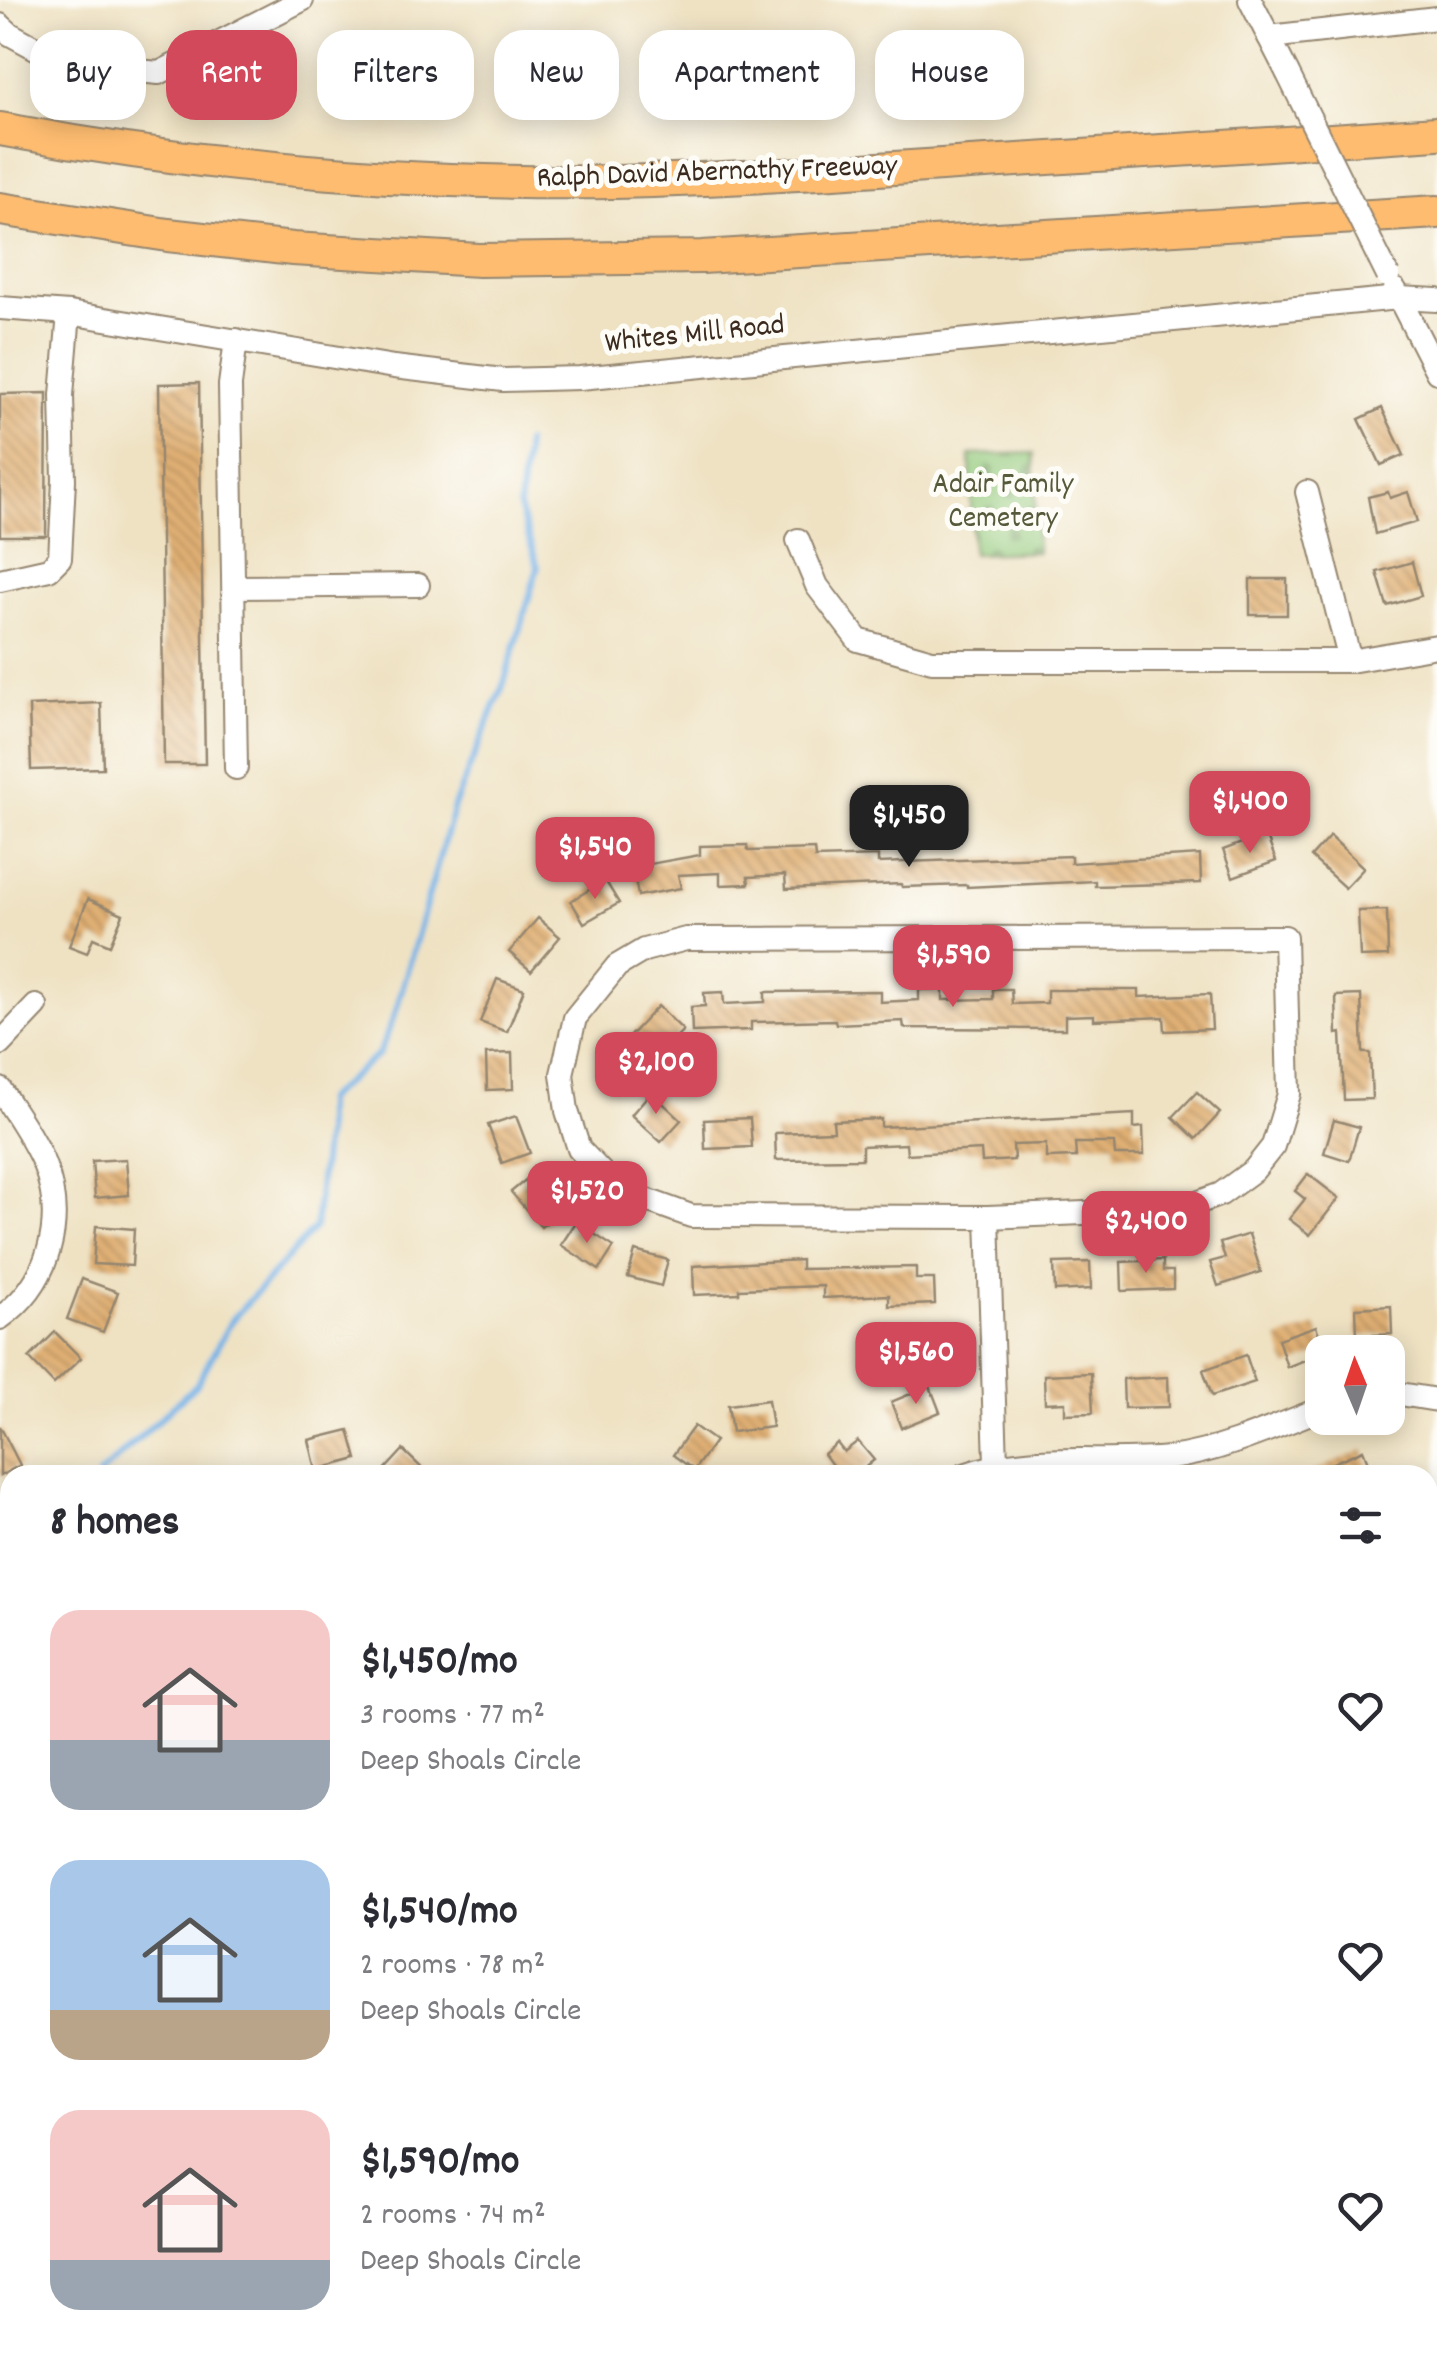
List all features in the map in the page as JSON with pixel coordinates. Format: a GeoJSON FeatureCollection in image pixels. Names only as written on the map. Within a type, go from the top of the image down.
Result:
{"type":"FeatureCollection","features":[{"type":"Feature","properties":{"kind":"highway","name":"Ralph David Abernathy Freeway"},"geometry":{"type":"LineString","coordinates":[[0,130],[284,169],[614,182],[773,176],[1437,134]]}},
{"type":"Feature","properties":{"kind":"highway"},"geometry":{"type":"LineString","coordinates":[[0,209],[168,236],[479,260],[702,257],[1437,212]]}},
{"type":"Feature","properties":{"kind":"street"},"geometry":{"type":"LineString","coordinates":[[0,25],[43,52],[96,68],[159,73],[302,0]]}},
{"type":"Feature","properties":{"kind":"street"},"geometry":{"type":"LineString","coordinates":[[1250,0],[1437,372]]}},
{"type":"Feature","properties":{"kind":"street"},"geometry":{"type":"LineString","coordinates":[[1269,37],[1437,18]]}},
{"type":"Feature","properties":{"kind":"street","name":"Whites Mill Road"},"geometry":{"type":"LineString","coordinates":[[0,308],[69,313],[394,367],[503,380],[580,378],[1399,298],[1437,300]]}},
{"type":"Feature","properties":{"kind":"street"},"geometry":{"type":"LineString","coordinates":[[0,580],[49,569],[60,558],[64,480],[62,395],[69,313]]}},
{"type":"Feature","properties":{"kind":"street"},"geometry":{"type":"LineString","coordinates":[[236,340],[230,385],[236,768]]}},
{"type":"Feature","properties":{"kind":"street"},"geometry":{"type":"LineString","coordinates":[[1307,492],[1350,662]]}},
{"type":"Feature","properties":{"kind":"street"},"geometry":{"type":"LineString","coordinates":[[798,540],[816,586],[858,640],[932,661],[1350,662],[1437,646]]}},
{"type":"Feature","properties":{"kind":"street"},"geometry":{"type":"LineString","coordinates":[[234,587],[418,585]]}},
{"type":"Feature","properties":{"kind":"street"},"geometry":{"type":"LineString","coordinates":[[1285,937],[1288,1094],[1273,1146],[1254,1170],[1221,1194],[1182,1209],[988,1217],[690,1216],[632,1194],[606,1177],[579,1150],[567,1111],[562,1074],[575,1018],[618,966],[644,950],[686,939],[1285,937]]}},
{"type":"Feature","properties":{"kind":"street"},"geometry":{"type":"LineString","coordinates":[[0,1044],[36,1006]]}},
{"type":"Feature","properties":{"kind":"street"},"geometry":{"type":"LineString","coordinates":[[0,1089],[44,1162],[51,1184],[54,1220],[47,1258],[34,1285],[0,1318]]}},
{"type":"Feature","properties":{"kind":"street"},"geometry":{"type":"LineString","coordinates":[[988,1217],[996,1463]]}},
{"type":"Feature","properties":{"kind":"street"},"geometry":{"type":"LineString","coordinates":[[1405,1395],[1437,1400]]}},
{"type":"Feature","properties":{"kind":"street"},"geometry":{"type":"LineString","coordinates":[[991,1465],[1172,1458],[1250,1436],[1305,1415]]}},
{"type":"Feature","properties":{"kind":"green space","name":"Adair Family Cemetery"},"geometry":{"type":"Polygon","coordinates":[[[1034,453],[1037,552],[972,554],[970,455],[1034,453]]]}},
{"type":"Feature","properties":{"kind":"building"},"geometry":{"type":"Polygon","coordinates":[[[199,383],[205,764],[164,764],[159,384],[199,383]]]}},
{"type":"Feature","properties":{"kind":"building"},"geometry":{"type":"Polygon","coordinates":[[[47,393],[46,536],[0,536],[0,394],[47,393]]]}},
{"type":"Feature","properties":{"kind":"building"},"geometry":{"type":"Polygon","coordinates":[[[1382,408],[1404,455],[1381,465],[1359,419],[1382,408]]]}},
{"type":"Feature","properties":{"kind":"building"},"geometry":{"type":"Polygon","coordinates":[[[1388,492],[1390,498],[1408,492],[1417,522],[1375,534],[1368,497],[1388,492]]]}},
{"type":"Feature","properties":{"kind":"building"},"geometry":{"type":"Polygon","coordinates":[[[1412,562],[1421,596],[1387,606],[1377,572],[1412,562]]]}},
{"type":"Feature","properties":{"kind":"building"},"geometry":{"type":"Polygon","coordinates":[[[1250,579],[1287,579],[1287,615],[1250,615],[1250,579]]]}},
{"type":"Feature","properties":{"kind":"building"},"geometry":{"type":"Polygon","coordinates":[[[101,703],[103,768],[31,770],[29,706],[101,703]]]}},
{"type":"Feature","properties":{"kind":"building"},"geometry":{"type":"Polygon","coordinates":[[[1266,834],[1276,861],[1233,877],[1223,850],[1266,834]]]}},
{"type":"Feature","properties":{"kind":"building"},"geometry":{"type":"Polygon","coordinates":[[[1330,836],[1364,868],[1345,888],[1311,857],[1330,836]]]}},
{"type":"Feature","properties":{"kind":"building"},"geometry":{"type":"Polygon","coordinates":[[[747,845],[748,851],[814,849],[815,858],[878,856],[878,863],[1071,856],[1071,863],[1200,855],[1201,883],[1095,886],[1095,881],[786,889],[785,875],[748,877],[749,884],[720,885],[720,873],[678,875],[681,888],[638,896],[633,867],[700,855],[700,846],[747,845]]]}},
{"type":"Feature","properties":{"kind":"building"},"geometry":{"type":"Polygon","coordinates":[[[605,880],[619,903],[584,923],[571,901],[605,880]]]}},
{"type":"Feature","properties":{"kind":"building"},"geometry":{"type":"Polygon","coordinates":[[[88,899],[123,914],[110,945],[93,938],[87,953],[69,946],[88,899]]]}},
{"type":"Feature","properties":{"kind":"building"},"geometry":{"type":"Polygon","coordinates":[[[1387,910],[1388,956],[1360,957],[1358,911],[1387,910]]]}},
{"type":"Feature","properties":{"kind":"building"},"geometry":{"type":"Polygon","coordinates":[[[538,918],[560,937],[531,971],[509,952],[538,918]]]}},
{"type":"Feature","properties":{"kind":"building"},"geometry":{"type":"Polygon","coordinates":[[[497,979],[524,989],[507,1032],[480,1022],[497,979]]]}},
{"type":"Feature","properties":{"kind":"building"},"geometry":{"type":"Polygon","coordinates":[[[943,989],[943,1000],[993,999],[993,989],[1011,989],[1012,1004],[1047,1003],[1047,990],[1139,990],[1139,997],[1210,994],[1212,1029],[1165,1031],[1164,1017],[1094,1020],[1094,1015],[1065,1016],[1065,1029],[904,1028],[903,1021],[836,1024],[835,1020],[751,1022],[751,1030],[692,1032],[691,1007],[705,1006],[704,993],[723,992],[724,1004],[765,1002],[765,992],[880,991],[880,1002],[919,1000],[919,990],[943,989]]]}},
{"type":"Feature","properties":{"kind":"building"},"geometry":{"type":"Polygon","coordinates":[[[1361,995],[1363,1053],[1370,1053],[1372,1099],[1344,1100],[1336,996],[1361,995]]]}},
{"type":"Feature","properties":{"kind":"building"},"geometry":{"type":"Polygon","coordinates":[[[658,1006],[683,1030],[662,1052],[656,1047],[646,1057],[627,1039],[658,1006]]]}},
{"type":"Feature","properties":{"kind":"building"},"geometry":{"type":"Polygon","coordinates":[[[512,1053],[513,1089],[487,1090],[486,1054],[512,1053]]]}},
{"type":"Feature","properties":{"kind":"building"},"geometry":{"type":"Polygon","coordinates":[[[651,1092],[681,1120],[661,1142],[631,1115],[651,1092]]]}},
{"type":"Feature","properties":{"kind":"building"},"geometry":{"type":"Polygon","coordinates":[[[1197,1092],[1220,1113],[1196,1139],[1173,1117],[1197,1092]]]}},
{"type":"Feature","properties":{"kind":"building"},"geometry":{"type":"Polygon","coordinates":[[[1134,1114],[1134,1128],[1143,1127],[1144,1155],[1115,1155],[1114,1143],[1075,1143],[1076,1157],[1046,1158],[1046,1144],[1013,1145],[1014,1160],[982,1162],[981,1150],[907,1154],[906,1144],[862,1146],[862,1159],[776,1160],[775,1133],[834,1131],[833,1121],[881,1119],[881,1127],[1134,1114]]]}},
{"type":"Feature","properties":{"kind":"building"},"geometry":{"type":"Polygon","coordinates":[[[516,1116],[530,1153],[502,1163],[488,1125],[516,1116]]]}},
{"type":"Feature","properties":{"kind":"building"},"geometry":{"type":"Polygon","coordinates":[[[750,1118],[752,1147],[705,1149],[704,1120],[750,1118]]]}},
{"type":"Feature","properties":{"kind":"building"},"geometry":{"type":"Polygon","coordinates":[[[1334,1120],[1359,1127],[1349,1161],[1324,1153],[1334,1120]]]}},
{"type":"Feature","properties":{"kind":"building"},"geometry":{"type":"Polygon","coordinates":[[[126,1159],[129,1195],[95,1198],[92,1161],[126,1159]]]}},
{"type":"Feature","properties":{"kind":"building"},"geometry":{"type":"Polygon","coordinates":[[[534,1173],[563,1209],[541,1227],[511,1192],[534,1173]]]}},
{"type":"Feature","properties":{"kind":"building"},"geometry":{"type":"Polygon","coordinates":[[[1308,1174],[1339,1198],[1310,1235],[1289,1219],[1305,1199],[1295,1191],[1308,1174]]]}},
{"type":"Feature","properties":{"kind":"building"},"geometry":{"type":"Polygon","coordinates":[[[576,1222],[614,1247],[599,1270],[561,1245],[576,1222]]]}},
{"type":"Feature","properties":{"kind":"building"},"geometry":{"type":"Polygon","coordinates":[[[96,1226],[134,1229],[132,1266],[93,1264],[96,1226]]]}},
{"type":"Feature","properties":{"kind":"building"},"geometry":{"type":"Polygon","coordinates":[[[1249,1234],[1261,1272],[1218,1286],[1210,1262],[1225,1258],[1220,1243],[1249,1234]]]}},
{"type":"Feature","properties":{"kind":"building"},"geometry":{"type":"Polygon","coordinates":[[[635,1251],[668,1260],[661,1286],[628,1277],[635,1251]]]}},
{"type":"Feature","properties":{"kind":"building"},"geometry":{"type":"Polygon","coordinates":[[[801,1260],[801,1269],[916,1267],[916,1279],[934,1279],[935,1304],[889,1306],[889,1295],[823,1298],[823,1286],[694,1295],[693,1266],[801,1260]]]}},
{"type":"Feature","properties":{"kind":"building"},"geometry":{"type":"Polygon","coordinates":[[[1163,1260],[1163,1271],[1173,1271],[1173,1289],[1122,1291],[1121,1262],[1163,1260]]]}},
{"type":"Feature","properties":{"kind":"building"},"geometry":{"type":"Polygon","coordinates":[[[1090,1262],[1091,1289],[1055,1291],[1054,1263],[1090,1262]]]}},
{"type":"Feature","properties":{"kind":"building"},"geometry":{"type":"Polygon","coordinates":[[[82,1279],[118,1292],[103,1332],[67,1319],[82,1279]]]}},
{"type":"Feature","properties":{"kind":"building"},"geometry":{"type":"Polygon","coordinates":[[[1391,1306],[1392,1334],[1357,1335],[1356,1308],[1391,1306]]]}},
{"type":"Feature","properties":{"kind":"building"},"geometry":{"type":"Polygon","coordinates":[[[1316,1326],[1319,1335],[1305,1335],[1305,1360],[1287,1367],[1278,1339],[1316,1326]]]}},
{"type":"Feature","properties":{"kind":"building"},"geometry":{"type":"Polygon","coordinates":[[[55,1332],[81,1358],[54,1384],[29,1358],[55,1332]]]}},
{"type":"Feature","properties":{"kind":"building"},"geometry":{"type":"Polygon","coordinates":[[[1246,1355],[1255,1382],[1212,1396],[1203,1370],[1246,1355]]]}},
{"type":"Feature","properties":{"kind":"building"},"geometry":{"type":"Polygon","coordinates":[[[1091,1373],[1093,1413],[1065,1414],[1065,1402],[1045,1403],[1044,1375],[1091,1373]]]}},
{"type":"Feature","properties":{"kind":"building"},"geometry":{"type":"Polygon","coordinates":[[[1168,1377],[1169,1407],[1124,1408],[1123,1379],[1168,1377]]]}},
{"type":"Feature","properties":{"kind":"building"},"geometry":{"type":"Polygon","coordinates":[[[930,1386],[940,1412],[901,1428],[891,1402],[930,1386]]]}},
{"type":"Feature","properties":{"kind":"building"},"geometry":{"type":"Polygon","coordinates":[[[768,1400],[772,1427],[732,1432],[728,1405],[768,1400]]]}},
{"type":"Feature","properties":{"kind":"building"},"geometry":{"type":"Polygon","coordinates":[[[0,1426],[20,1465],[0,1465],[0,1426]]]}},
{"type":"Feature","properties":{"kind":"building"},"geometry":{"type":"Polygon","coordinates":[[[694,1426],[715,1441],[698,1465],[687,1465],[673,1455],[694,1426]]]}},
{"type":"Feature","properties":{"kind":"building"},"geometry":{"type":"Polygon","coordinates":[[[349,1430],[357,1459],[315,1465],[309,1440],[349,1430]]]}},
{"type":"Feature","properties":{"kind":"building"},"geometry":{"type":"Polygon","coordinates":[[[858,1441],[874,1460],[868,1465],[832,1465],[824,1454],[837,1443],[844,1452],[858,1441]]]}},
{"type":"Feature","properties":{"kind":"building"},"geometry":{"type":"Polygon","coordinates":[[[403,1450],[419,1465],[389,1465],[403,1450]]]}},
{"type":"Feature","properties":{"kind":"building"},"geometry":{"type":"Polygon","coordinates":[[[1363,1450],[1369,1465],[1328,1465],[1363,1450]]]}},
{"type":"Feature","properties":{"kind":"waterway"},"geometry":{"type":"LineString","coordinates":[[110,1465],[197,1384],[231,1321],[315,1227],[325,1100],[379,1054],[395,1014],[454,806],[504,683],[538,567],[519,508],[526,443]]}}]}
